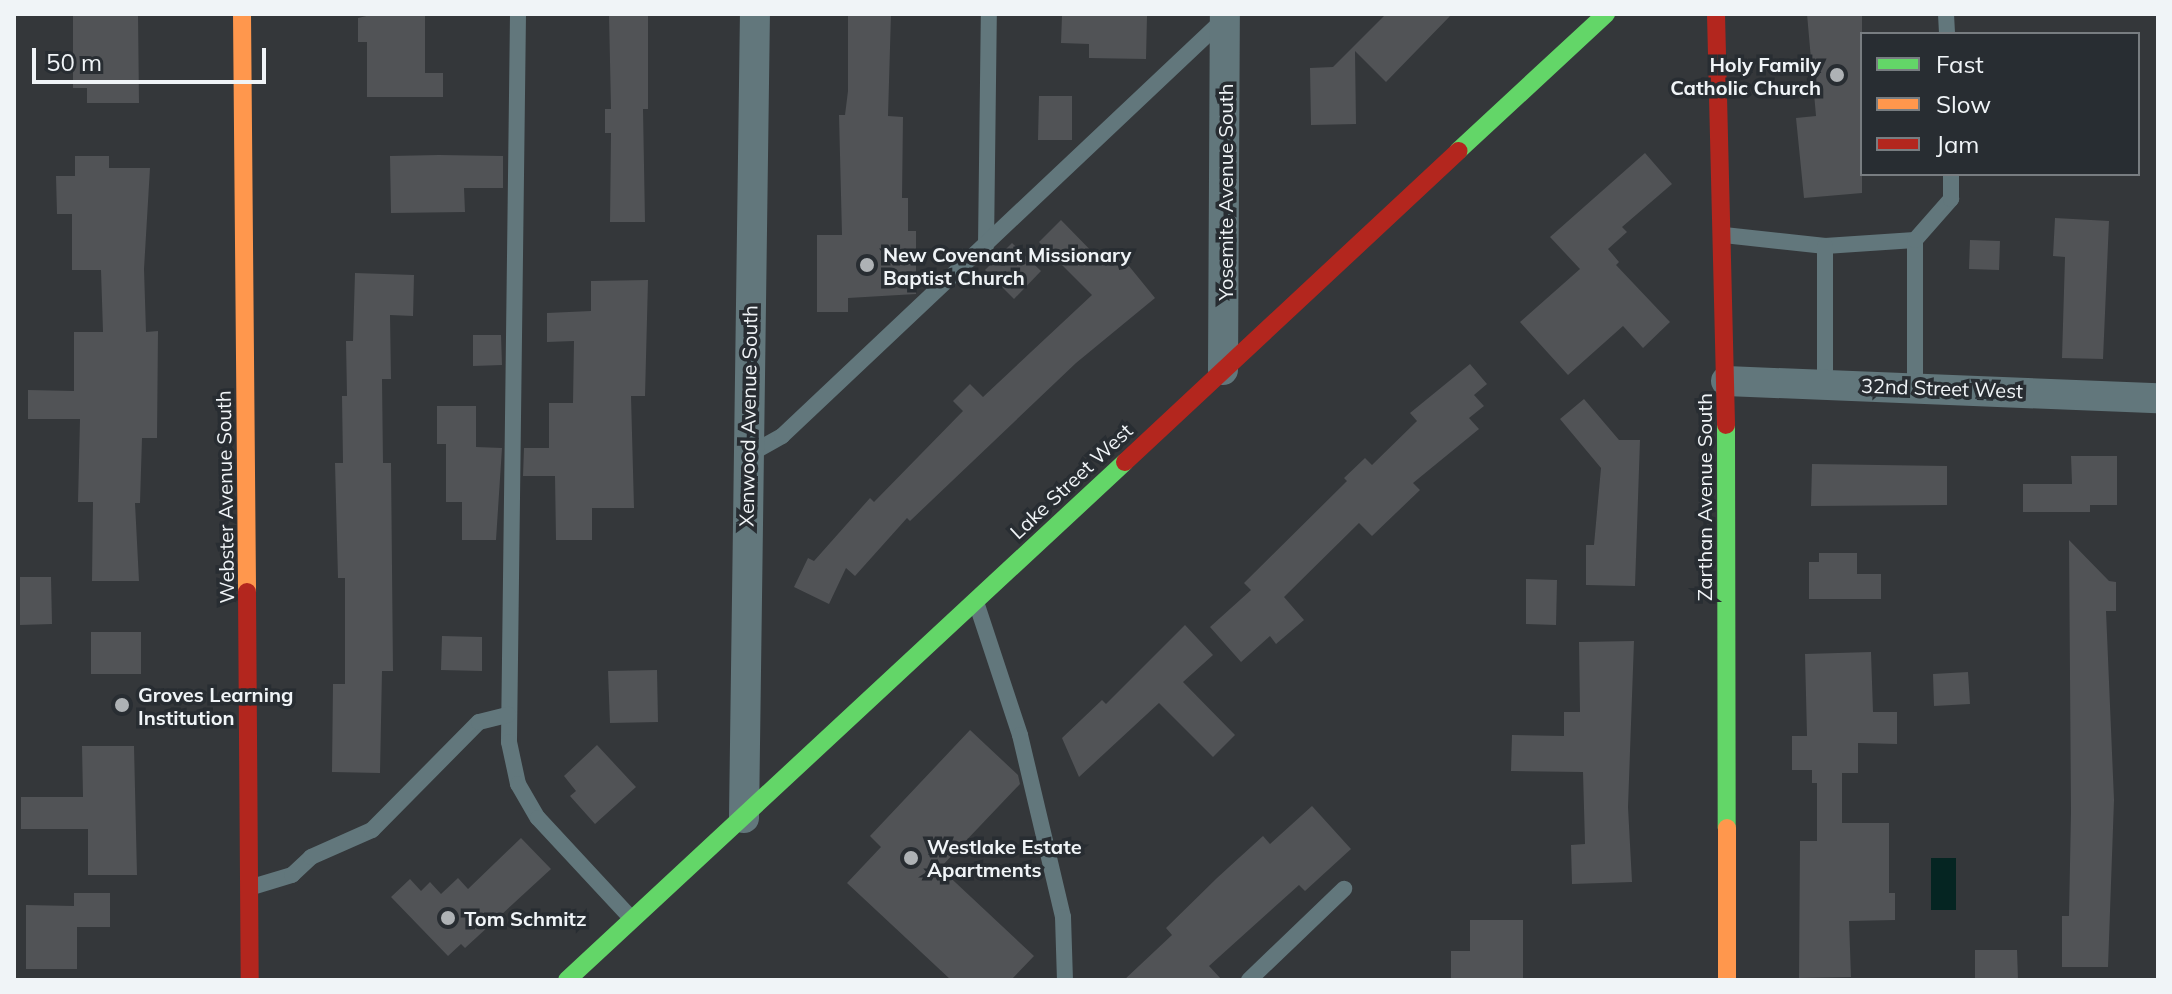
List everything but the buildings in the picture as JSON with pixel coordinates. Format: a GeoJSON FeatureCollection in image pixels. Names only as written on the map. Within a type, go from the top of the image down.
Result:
{"type":"FeatureCollection","features":[{"type":"Feature","properties":{"kind":"street","name":"Webster Avenue South"},"geometry":{"type":"LineString","coordinates":[[242,14],[250,980]]}},
{"type":"Feature","properties":{"kind":"street","name":"Xenwood Avenue South"},"geometry":{"type":"LineString","coordinates":[[744,818],[755,14]]}},
{"type":"Feature","properties":{"kind":"street","name":"Lake Street West"},"geometry":{"type":"LineString","coordinates":[[567,980],[590,967],[632,920],[1606,14]]}},
{"type":"Feature","properties":{"kind":"street","name":"Zarthan Avenue South"},"geometry":{"type":"LineString","coordinates":[[1716,14],[1726,381],[1727,980]]}},
{"type":"Feature","properties":{"kind":"street","name":"Yosemite Avenue South"},"geometry":{"type":"LineString","coordinates":[[1223,370],[1226,15]]}},
{"type":"Feature","properties":{"kind":"street","name":"32nd Street West"},"geometry":{"type":"LineString","coordinates":[[1726,381],[2158,398]]}},
{"type":"Feature","properties":{"kind":"lane"},"geometry":{"type":"LineString","coordinates":[[518,14],[508,715],[518,784],[538,818],[632,920]]}},
{"type":"Feature","properties":{"kind":"lane"},"geometry":{"type":"LineString","coordinates":[[986,246],[989,14]]}},
{"type":"Feature","properties":{"kind":"lane"},"geometry":{"type":"LineString","coordinates":[[748,455],[782,436],[986,246],[1226,15]]}},
{"type":"Feature","properties":{"kind":"lane"},"geometry":{"type":"LineString","coordinates":[[1915,387],[1915,240],[1951,199],[1951,176]]}},
{"type":"Feature","properties":{"kind":"lane"},"geometry":{"type":"LineString","coordinates":[[1724,235],[1825,246],[1915,240]]}},
{"type":"Feature","properties":{"kind":"lane"},"geometry":{"type":"LineString","coordinates":[[1825,246],[1825,384]]}},
{"type":"Feature","properties":{"kind":"lane"},"geometry":{"type":"LineString","coordinates":[[975,600],[1031,781],[1063,917],[1065,980]]}},
{"type":"Feature","properties":{"kind":"lane"},"geometry":{"type":"LineString","coordinates":[[250,888],[292,875],[311,857],[372,830],[479,722],[508,715]]}},
{"type":"Feature","properties":{"kind":"lane"},"geometry":{"type":"LineString","coordinates":[[1249,980],[1344,889]]}},
{"type":"Feature","properties":{"kind":"shaded area"},"geometry":{"type":"Polygon","coordinates":[[[1931,858],[1956,858],[1956,910],[1931,910],[1931,858]]]}},
{"type":"Feature","properties":{"kind":"traffic: fast"},"geometry":{"type":"LineString","coordinates":[[1458,151],[1606,14]]}},
{"type":"Feature","properties":{"kind":"traffic: fast"},"geometry":{"type":"LineString","coordinates":[[1726,425],[1727,828]]}},
{"type":"Feature","properties":{"kind":"traffic: fast"},"geometry":{"type":"LineString","coordinates":[[567,980],[1125,462]]}},
{"type":"Feature","properties":{"kind":"traffic: slow"},"geometry":{"type":"LineString","coordinates":[[242,14],[247,592]]}},
{"type":"Feature","properties":{"kind":"traffic: slow"},"geometry":{"type":"LineString","coordinates":[[1727,828],[1727,980]]}},
{"type":"Feature","properties":{"kind":"traffic: jam"},"geometry":{"type":"LineString","coordinates":[[1716,14],[1726,425]]}},
{"type":"Feature","properties":{"kind":"traffic: jam"},"geometry":{"type":"LineString","coordinates":[[1125,462],[1458,151]]}},
{"type":"Feature","properties":{"kind":"traffic: jam"},"geometry":{"type":"LineString","coordinates":[[247,592],[250,980]]}},
{"type":"Feature","properties":{"kind":"place","name":"Holy Family Catholic Church"},"geometry":{"type":"Point","coordinates":[1837,75]}},
{"type":"Feature","properties":{"kind":"place","name":"New Covenant Missionary Baptist Church"},"geometry":{"type":"Point","coordinates":[867,265]}},
{"type":"Feature","properties":{"kind":"place","name":"Groves Learning Institution"},"geometry":{"type":"Point","coordinates":[122,705]}},
{"type":"Feature","properties":{"kind":"place","name":"Westlake Estate Apartments"},"geometry":{"type":"Point","coordinates":[911,858]}},
{"type":"Feature","properties":{"kind":"place","name":"Tom Schmitz"},"geometry":{"type":"Point","coordinates":[448,918]}}]}
